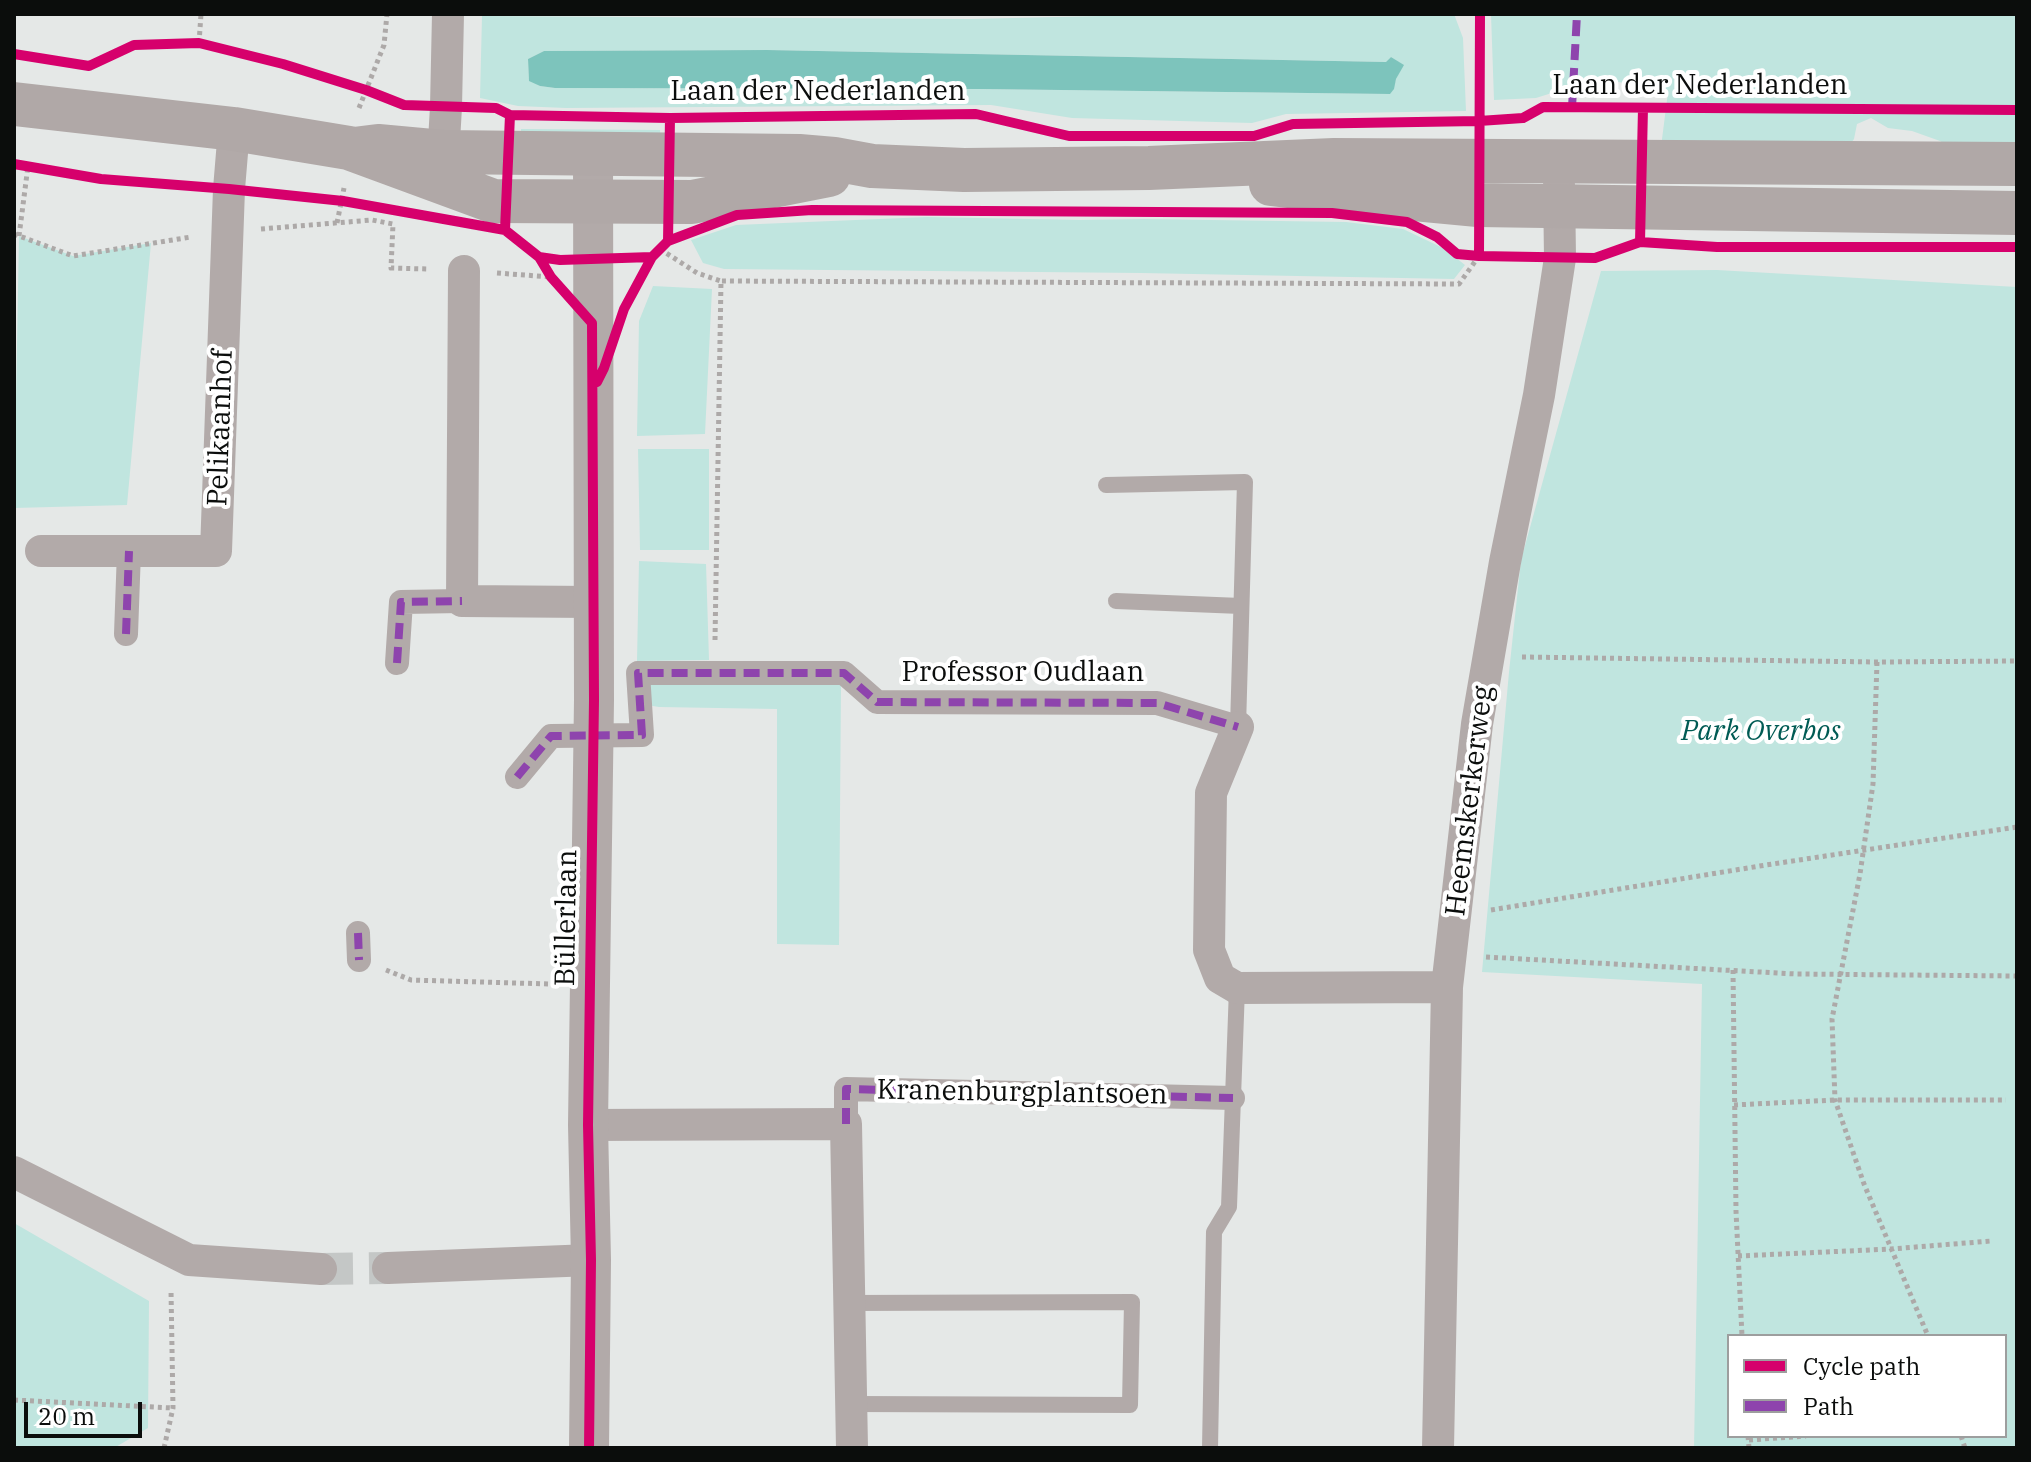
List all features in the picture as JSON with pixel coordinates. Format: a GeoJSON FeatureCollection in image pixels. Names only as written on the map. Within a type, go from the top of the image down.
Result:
{"type":"FeatureCollection","features":[{"type":"Feature","properties":{"kind":"main road"},"geometry":{"type":"LineString","coordinates":[[14,104],[234,129],[442,166],[593,153],[799,156],[872,166],[964,170],[1149,168],[1334,160],[2017,164]]}},
{"type":"Feature","properties":{"kind":"main road"},"geometry":{"type":"LineString","coordinates":[[442,166],[493,201],[592,202],[666,231],[692,202],[872,166]]}},
{"type":"Feature","properties":{"kind":"main road"},"geometry":{"type":"LineString","coordinates":[[1149,168],[1330,191],[1478,205],[2017,213]]}},
{"type":"Feature","properties":{"kind":"street"},"geometry":{"type":"LineString","coordinates":[[442,166],[448,14]]}},
{"type":"Feature","properties":{"kind":"street","name":"Pelikaanhof"},"geometry":{"type":"LineString","coordinates":[[41,551],[216,551],[234,129]]}},
{"type":"Feature","properties":{"kind":"street","name":"Büllerlaan"},"geometry":{"type":"LineString","coordinates":[[589,1448],[593,153]]}},
{"type":"Feature","properties":{"kind":"street","name":"Heemskerkerweg"},"geometry":{"type":"LineString","coordinates":[[1438,1448],[1447,987],[1477,724],[1505,562],[1539,395],[1560,258],[1559,161]]}},
{"type":"Feature","properties":{"kind":"street"},"geometry":{"type":"LineString","coordinates":[[462,601],[464,271]]}},
{"type":"Feature","properties":{"kind":"street"},"geometry":{"type":"LineString","coordinates":[[126,634],[129,551]]}},
{"type":"Feature","properties":{"kind":"street"},"geometry":{"type":"LineString","coordinates":[[397,663],[401,602],[592,602]]}},
{"type":"Feature","properties":{"kind":"street","name":"Professor Oudlaan"},"geometry":{"type":"LineString","coordinates":[[593,736],[642,735],[638,673],[844,673],[877,702],[1157,703],[1238,727]]}},
{"type":"Feature","properties":{"kind":"street"},"geometry":{"type":"LineString","coordinates":[[1238,727],[1211,793],[1209,950],[1220,978],[1237,988],[1447,987]]}},
{"type":"Feature","properties":{"kind":"street"},"geometry":{"type":"LineString","coordinates":[[517,777],[551,736],[593,736]]}},
{"type":"Feature","properties":{"kind":"street"},"geometry":{"type":"LineString","coordinates":[[358,933],[359,960]]}},
{"type":"Feature","properties":{"kind":"street","name":"Kranenburgplantsoen"},"geometry":{"type":"LineString","coordinates":[[852,1448],[846,1089],[1233,1098]]}},
{"type":"Feature","properties":{"kind":"street","name":"Kranenburgplantsoen"},"geometry":{"type":"LineString","coordinates":[[588,1125],[846,1124]]}},
{"type":"Feature","properties":{"kind":"street"},"geometry":{"type":"LineString","coordinates":[[14,1172],[189,1260],[321,1269]]}},
{"type":"Feature","properties":{"kind":"street"},"geometry":{"type":"LineString","coordinates":[[388,1268],[591,1260]]}},
{"type":"Feature","properties":{"kind":"lane"},"geometry":{"type":"LineString","coordinates":[[1106,485],[1245,482],[1238,727]]}},
{"type":"Feature","properties":{"kind":"lane"},"geometry":{"type":"LineString","coordinates":[[1116,601],[1241,606]]}},
{"type":"Feature","properties":{"kind":"lane"},"geometry":{"type":"LineString","coordinates":[[1210,1448],[1214,1232],[1229,1207],[1237,988]]}},
{"type":"Feature","properties":{"kind":"lane"},"geometry":{"type":"LineString","coordinates":[[850,1303],[1132,1302],[1130,1405],[853,1404]]}},
{"type":"Feature","properties":{"kind":"path"},"geometry":{"type":"LineString","coordinates":[[199,43],[201,14]]}},
{"type":"Feature","properties":{"kind":"path"},"geometry":{"type":"LineString","coordinates":[[186,44],[199,43],[213,47]]}},
{"type":"Feature","properties":{"kind":"path"},"geometry":{"type":"LineString","coordinates":[[352,86],[379,95]]}},
{"type":"Feature","properties":{"kind":"path"},"geometry":{"type":"LineString","coordinates":[[14,164],[42,169]]}},
{"type":"Feature","properties":{"kind":"path"},"geometry":{"type":"LineString","coordinates":[[28,166],[17,235],[73,256],[228,232],[372,220],[393,224],[391,268],[548,272],[592,323]]}},
{"type":"Feature","properties":{"kind":"path"},"geometry":{"type":"LineString","coordinates":[[328,199],[356,204]]}},
{"type":"Feature","properties":{"kind":"path"},"geometry":{"type":"LineString","coordinates":[[592,259],[652,257],[666,231],[697,273],[721,281],[1459,284],[1473,256],[1478,205]]}},
{"type":"Feature","properties":{"kind":"path"},"geometry":{"type":"LineString","coordinates":[[1473,256],[1492,256]]}},
{"type":"Feature","properties":{"kind":"path"},"geometry":{"type":"LineString","coordinates":[[714,673],[721,281]]}},
{"type":"Feature","properties":{"kind":"path"},"geometry":{"type":"LineString","coordinates":[[1489,657],[2017,661]]}},
{"type":"Feature","properties":{"kind":"path"},"geometry":{"type":"LineString","coordinates":[[1877,662],[1873,784],[1864,850],[1832,1019],[1835,1100],[1864,1184],[1927,1334]]}},
{"type":"Feature","properties":{"kind":"path"},"geometry":{"type":"LineString","coordinates":[[1455,916],[2017,827]]}},
{"type":"Feature","properties":{"kind":"path"},"geometry":{"type":"LineString","coordinates":[[1451,955],[1839,974],[2017,976]]}},
{"type":"Feature","properties":{"kind":"path"},"geometry":{"type":"LineString","coordinates":[[359,960],[411,980],[590,985]]}},
{"type":"Feature","properties":{"kind":"path"},"geometry":{"type":"LineString","coordinates":[[1733,970],[1742,1334]]}},
{"type":"Feature","properties":{"kind":"path"},"geometry":{"type":"LineString","coordinates":[[1734,1105],[1835,1100],[2006,1100]]}},
{"type":"Feature","properties":{"kind":"path"},"geometry":{"type":"LineString","coordinates":[[1738,1256],[1991,1241]]}},
{"type":"Feature","properties":{"kind":"path"},"geometry":{"type":"LineString","coordinates":[[164,1448],[173,1408],[171,1251]]}},
{"type":"Feature","properties":{"kind":"path"},"geometry":{"type":"LineString","coordinates":[[14,1400],[173,1408]]}},
{"type":"Feature","properties":{"kind":"path"},"geometry":{"type":"LineString","coordinates":[[1748,1438],[1749,1448]]}},
{"type":"Feature","properties":{"kind":"green space"},"geometry":{"type":"Polygon","coordinates":[[[1187,14],[1454,14],[1463,38],[1466,111],[1286,114],[1252,123],[1072,118],[991,105],[566,108],[518,106],[480,98],[482,16],[969,19],[1187,14]],[[767,50],[544,51],[528,59],[529,80],[540,86],[555,88],[1389,94],[1403,65],[1391,57],[1387,62],[767,50]]]}},
{"type":"Feature","properties":{"kind":"green space"},"geometry":{"type":"Polygon","coordinates":[[[1491,14],[2017,14],[2017,157],[1964,157],[1940,141],[1912,131],[1888,128],[1871,118],[1857,124],[1854,139],[1846,150],[1661,147],[1668,92],[1599,78],[1536,98],[1494,100],[1491,14]]]}},
{"type":"Feature","properties":{"kind":"green space"},"geometry":{"type":"Polygon","coordinates":[[[521,129],[660,130],[661,143],[521,142],[521,129]]]}},
{"type":"Feature","properties":{"kind":"green space"},"geometry":{"type":"Polygon","coordinates":[[[927,217],[1346,222],[1403,229],[1445,249],[1465,265],[1454,279],[724,269],[703,263],[691,240],[736,225],[927,217]]]}},
{"type":"Feature","properties":{"kind":"green space"},"geometry":{"type":"Polygon","coordinates":[[[19,236],[73,256],[151,243],[127,505],[14,508],[19,236]]]}},
{"type":"Feature","properties":{"kind":"green space","name":"Park Overbos"},"geometry":{"type":"Polygon","coordinates":[[[1717,270],[2017,287],[2017,1448],[1694,1448],[1702,984],[1482,972],[1521,560],[1601,271],[1717,270]]]}},
{"type":"Feature","properties":{"kind":"green space"},"geometry":{"type":"Polygon","coordinates":[[[653,286],[712,289],[705,434],[637,436],[639,321],[653,286]]]}},
{"type":"Feature","properties":{"kind":"green space"},"geometry":{"type":"Polygon","coordinates":[[[638,449],[709,449],[709,550],[640,550],[638,449]]]}},
{"type":"Feature","properties":{"kind":"green space"},"geometry":{"type":"Polygon","coordinates":[[[639,561],[706,564],[709,660],[637,661],[639,561]]]}},
{"type":"Feature","properties":{"kind":"green space"},"geometry":{"type":"Polygon","coordinates":[[[645,683],[841,683],[839,945],[777,944],[777,709],[647,705],[645,683]]]}},
{"type":"Feature","properties":{"kind":"green space"},"geometry":{"type":"Polygon","coordinates":[[[14,1223],[149,1301],[148,1428],[114,1448],[14,1448],[14,1223]]]}},
{"type":"Feature","properties":{"kind":"water"},"geometry":{"type":"Polygon","coordinates":[[[767,50],[1386,62],[1391,57],[1404,65],[1390,94],[555,88],[529,81],[528,59],[544,51],[767,50]]]}},
{"type":"Feature","properties":{"kind":"tunnel"},"geometry":{"type":"LineString","coordinates":[[321,1269],[388,1268]]}},
{"type":"Feature","properties":{"kind":"marked path"},"geometry":{"type":"LineString","coordinates":[[1572,108],[1577,14]]}},
{"type":"Feature","properties":{"kind":"marked path"},"geometry":{"type":"LineString","coordinates":[[126,634],[129,551]]}},
{"type":"Feature","properties":{"kind":"marked path"},"geometry":{"type":"LineString","coordinates":[[397,663],[401,602],[462,601]]}},
{"type":"Feature","properties":{"kind":"marked path"},"geometry":{"type":"LineString","coordinates":[[517,777],[551,736],[642,735],[638,673],[844,673],[877,702],[1157,703],[1238,727]]}},
{"type":"Feature","properties":{"kind":"marked path"},"geometry":{"type":"LineString","coordinates":[[358,933],[359,960]]}},
{"type":"Feature","properties":{"kind":"marked path"},"geometry":{"type":"LineString","coordinates":[[846,1124],[846,1089],[1233,1098]]}},
{"type":"Feature","properties":{"kind":"cycle path"},"geometry":{"type":"LineString","coordinates":[[1479,256],[1480,14]]}},
{"type":"Feature","properties":{"kind":"cycle path","name":"Laan der Nederlanden"},"geometry":{"type":"LineString","coordinates":[[14,54],[89,66],[134,45],[199,43],[283,64],[404,105],[496,108],[510,115],[670,118],[976,114],[1069,136],[1254,136],[1293,124],[1523,118],[1543,107],[2017,110]]}},
{"type":"Feature","properties":{"kind":"cycle path","name":"Laan der Nederlanden"},"geometry":{"type":"LineString","coordinates":[[1640,242],[1643,108]]}},
{"type":"Feature","properties":{"kind":"cycle path"},"geometry":{"type":"LineString","coordinates":[[505,230],[510,115]]}},
{"type":"Feature","properties":{"kind":"cycle path","name":"Laan der Nederlanden"},"geometry":{"type":"LineString","coordinates":[[668,241],[670,118]]}},
{"type":"Feature","properties":{"kind":"cycle path"},"geometry":{"type":"LineString","coordinates":[[14,164],[101,179],[343,201],[505,230],[539,257],[560,260],[652,257],[668,241],[737,215],[812,210],[1332,213],[1407,222],[1437,237],[1457,254],[1479,256],[1595,258],[1640,242],[1717,247],[2017,247]]}},
{"type":"Feature","properties":{"kind":"cycle path"},"geometry":{"type":"LineString","coordinates":[[539,257],[551,277],[592,323],[594,700],[588,1125],[591,1260],[589,1448]]}},
{"type":"Feature","properties":{"kind":"cycle path"},"geometry":{"type":"LineString","coordinates":[[597,382],[624,309],[652,257]]}}]}
